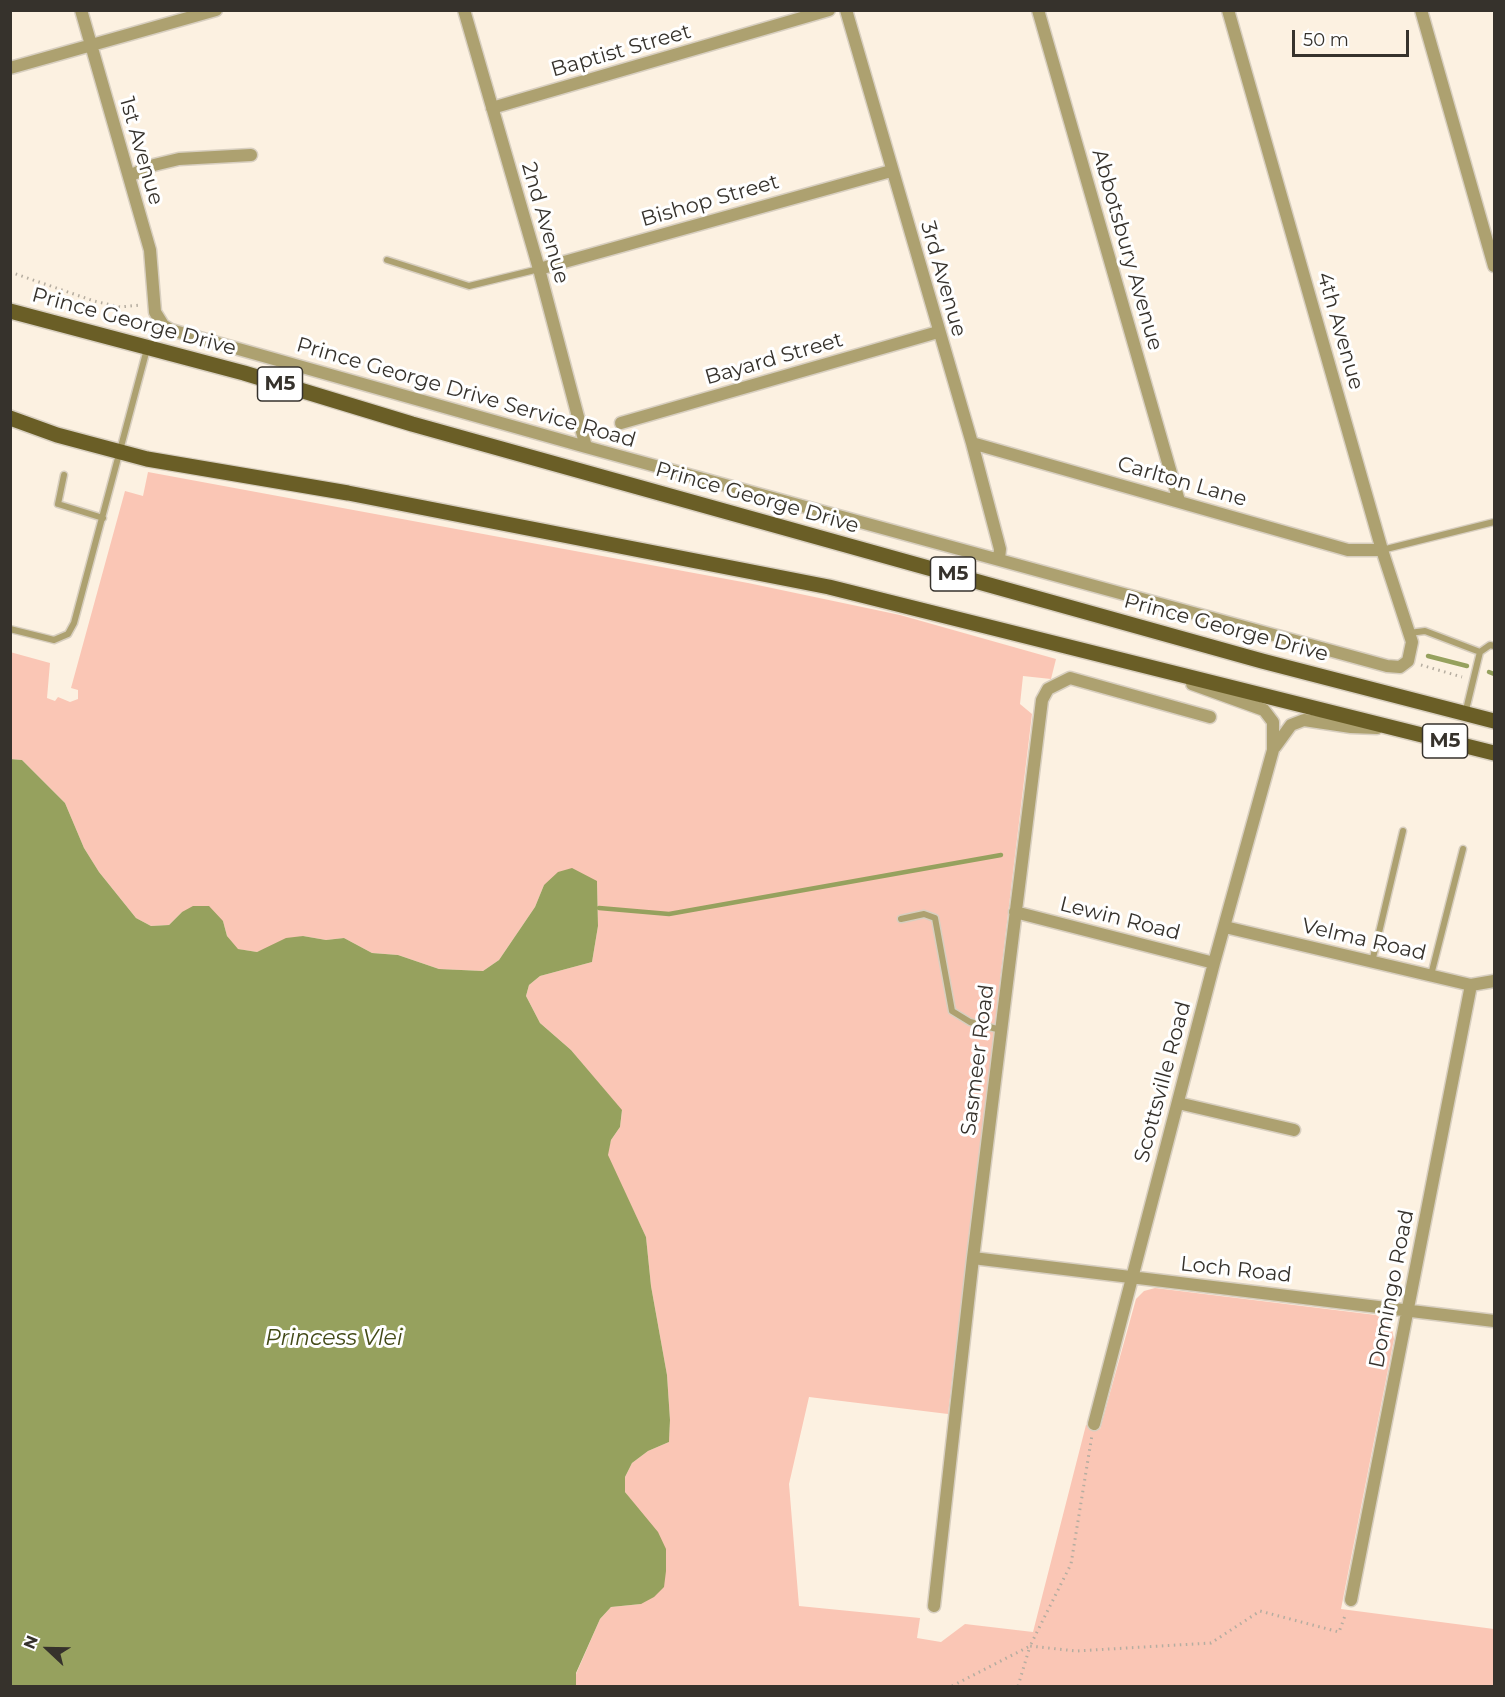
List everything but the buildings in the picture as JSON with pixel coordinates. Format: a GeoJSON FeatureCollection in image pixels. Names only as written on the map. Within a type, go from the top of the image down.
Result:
{"type":"FeatureCollection","features":[{"type":"Feature","properties":{"kind":"main road","name":"Prince George Drive"},"geometry":{"type":"LineString","coordinates":[[10,311],[244,373],[412,424],[1262,661],[1494,722]]}},
{"type":"Feature","properties":{"kind":"main road","name":"M5"},"geometry":{"type":"LineString","coordinates":[[10,418],[120,453],[348,493],[758,571],[873,597],[1150,669],[1494,753]]}},
{"type":"Feature","properties":{"kind":"street","name":"1st Avenue"},"geometry":{"type":"LineString","coordinates":[[81,10],[150,250],[147,304]]}},
{"type":"Feature","properties":{"kind":"street"},"geometry":{"type":"LineString","coordinates":[[10,68],[216,10]]}},
{"type":"Feature","properties":{"kind":"street","name":"2nd Avenue"},"geometry":{"type":"LineString","coordinates":[[464,10],[539,269],[586,447]]}},
{"type":"Feature","properties":{"kind":"street","name":"Baptist Street"},"geometry":{"type":"LineString","coordinates":[[492,108],[830,10]]}},
{"type":"Feature","properties":{"kind":"street","name":"3rd Avenue"},"geometry":{"type":"LineString","coordinates":[[846,10],[972,443],[1000,549],[999,560]]}},
{"type":"Feature","properties":{"kind":"street","name":"Abbotsbury Avenue"},"geometry":{"type":"LineString","coordinates":[[1038,10],[1179,501]]}},
{"type":"Feature","properties":{"kind":"street","name":"4th Avenue"},"geometry":{"type":"LineString","coordinates":[[1228,10],[1382,550],[1412,646],[1408,661]]}},
{"type":"Feature","properties":{"kind":"street"},"geometry":{"type":"LineString","coordinates":[[1420,10],[1494,266]]}},
{"type":"Feature","properties":{"kind":"street"},"geometry":{"type":"LineString","coordinates":[[129,176],[154,165],[179,159],[251,155]]}},
{"type":"Feature","properties":{"kind":"street","name":"Bishop Street"},"geometry":{"type":"LineString","coordinates":[[539,269],[891,171]]}},
{"type":"Feature","properties":{"kind":"street","name":"Prince George Drive Service Road"},"geometry":{"type":"LineString","coordinates":[[147,304],[171,330],[586,447],[1387,666],[1400,667],[1408,661]]}},
{"type":"Feature","properties":{"kind":"street","name":"Bayard Street"},"geometry":{"type":"LineString","coordinates":[[621,423],[938,332]]}},
{"type":"Feature","properties":{"kind":"street","name":"Carlton Lane"},"geometry":{"type":"LineString","coordinates":[[972,443],[1348,550],[1382,550]]}},
{"type":"Feature","properties":{"kind":"street","name":"Scottsville Road"},"geometry":{"type":"LineString","coordinates":[[1094,1424],[1214,963],[1273,750],[1273,722],[1264,710],[1150,669]]}},
{"type":"Feature","properties":{"kind":"street","name":"Sasmeer Road"},"geometry":{"type":"LineString","coordinates":[[934,1606],[973,1258],[1041,700],[1048,689],[1064,679],[1077,679],[1210,717]]}},
{"type":"Feature","properties":{"kind":"street","name":"Scottsville Road"},"geometry":{"type":"LineString","coordinates":[[1273,750],[1291,725],[1304,720],[1351,727],[1395,728]]}},
{"type":"Feature","properties":{"kind":"street","name":"Lewin Road"},"geometry":{"type":"LineString","coordinates":[[1015,912],[1214,963]]}},
{"type":"Feature","properties":{"kind":"street","name":"Velma Road"},"geometry":{"type":"LineString","coordinates":[[1225,927],[1471,985],[1494,981]]}},
{"type":"Feature","properties":{"kind":"street","name":"Domingo Road"},"geometry":{"type":"LineString","coordinates":[[1351,1600],[1471,985]]}},
{"type":"Feature","properties":{"kind":"street"},"geometry":{"type":"LineString","coordinates":[[1178,1103],[1294,1130]]}},
{"type":"Feature","properties":{"kind":"street","name":"Loch Road"},"geometry":{"type":"LineString","coordinates":[[973,1258],[1494,1321]]}},
{"type":"Feature","properties":{"kind":"lane"},"geometry":{"type":"LineString","coordinates":[[387,260],[469,286],[539,269]]}},
{"type":"Feature","properties":{"kind":"lane"},"geometry":{"type":"LineString","coordinates":[[10,629],[54,640],[68,634],[74,623],[147,348]]}},
{"type":"Feature","properties":{"kind":"lane"},"geometry":{"type":"LineString","coordinates":[[64,475],[58,504],[103,518]]}},
{"type":"Feature","properties":{"kind":"lane"},"geometry":{"type":"LineString","coordinates":[[1382,550],[1494,522]]}},
{"type":"Feature","properties":{"kind":"lane"},"geometry":{"type":"LineString","coordinates":[[1408,633],[1425,631],[1480,651]]}},
{"type":"Feature","properties":{"kind":"lane"},"geometry":{"type":"LineString","coordinates":[[1465,714],[1480,651],[1490,645],[1494,646]]}},
{"type":"Feature","properties":{"kind":"lane"},"geometry":{"type":"LineString","coordinates":[[1372,962],[1403,831]]}},
{"type":"Feature","properties":{"kind":"lane"},"geometry":{"type":"LineString","coordinates":[[1431,975],[1463,849]]}},
{"type":"Feature","properties":{"kind":"lane"},"geometry":{"type":"LineString","coordinates":[[902,919],[924,914],[935,918],[952,1011],[970,1022],[1001,1030]]}},
{"type":"Feature","properties":{"kind":"path"},"geometry":{"type":"LineString","coordinates":[[10,272],[94,301],[120,306],[147,304]]}},
{"type":"Feature","properties":{"kind":"path"},"geometry":{"type":"LineString","coordinates":[[1421,665],[1462,677]]}},
{"type":"Feature","properties":{"kind":"path"},"geometry":{"type":"LineString","coordinates":[[1018,1686],[1030,1646],[1071,1564],[1094,1424]]}},
{"type":"Feature","properties":{"kind":"path"},"geometry":{"type":"LineString","coordinates":[[952,1686],[1030,1646],[1076,1651],[1211,1643],[1260,1611],[1339,1632],[1351,1600]]}},
{"type":"Feature","properties":{"kind":"shaded area"},"geometry":{"type":"Polygon","coordinates":[[[148,472],[748,583],[900,615],[1056,659],[1051,679],[1023,676],[1020,704],[1032,714],[948,1414],[809,1397],[789,1484],[799,1606],[920,1618],[917,1638],[941,1642],[965,1624],[1033,1632],[1086,1425],[1100,1429],[1136,1299],[1144,1291],[1155,1288],[1376,1315],[1391,1325],[1394,1339],[1341,1609],[1494,1629],[1494,1686],[576,1686],[576,1674],[600,1619],[611,1607],[641,1604],[635,1505],[625,1492],[625,1477],[632,1463],[648,1451],[669,1442],[670,1420],[667,1375],[651,1286],[646,1237],[607,1155],[611,1140],[620,1127],[622,1111],[571,1050],[540,1023],[526,996],[529,985],[540,976],[592,962],[598,926],[597,881],[544,885],[535,907],[499,960],[483,971],[439,969],[398,955],[372,953],[344,938],[326,940],[303,936],[257,952],[237,949],[227,936],[223,921],[182,912],[169,925],[151,926],[136,918],[99,872],[84,848],[65,803],[22,760],[11,759],[10,652],[50,663],[47,698],[55,701],[58,697],[70,702],[78,699],[78,690],[71,688],[125,491],[143,496],[148,472]]]}},
{"type":"Feature","properties":{"kind":"water","name":"Princess Vlei"},"geometry":{"type":"Polygon","coordinates":[[[10,759],[22,760],[65,803],[84,848],[99,872],[136,918],[151,926],[169,925],[182,912],[193,906],[209,906],[223,921],[227,936],[238,949],[257,952],[286,938],[303,936],[326,940],[344,938],[372,953],[398,955],[439,969],[483,971],[499,960],[535,907],[544,885],[558,872],[572,868],[597,881],[598,926],[592,962],[540,976],[529,985],[526,996],[540,1023],[571,1050],[622,1110],[620,1127],[611,1140],[608,1155],[646,1237],[651,1286],[667,1375],[670,1420],[669,1442],[648,1451],[632,1463],[625,1477],[625,1492],[658,1532],[666,1549],[664,1587],[654,1597],[641,1604],[611,1607],[600,1619],[576,1673],[576,1686],[11,1686],[10,759]]]}},
{"type":"Feature","properties":{"kind":"waterway"},"geometry":{"type":"LineString","coordinates":[[1428,656],[1467,666]]}},
{"type":"Feature","properties":{"kind":"waterway"},"geometry":{"type":"LineString","coordinates":[[1489,672],[1494,674]]}},
{"type":"Feature","properties":{"kind":"waterway"},"geometry":{"type":"LineString","coordinates":[[599,908],[669,914],[1001,855]]}}]}
